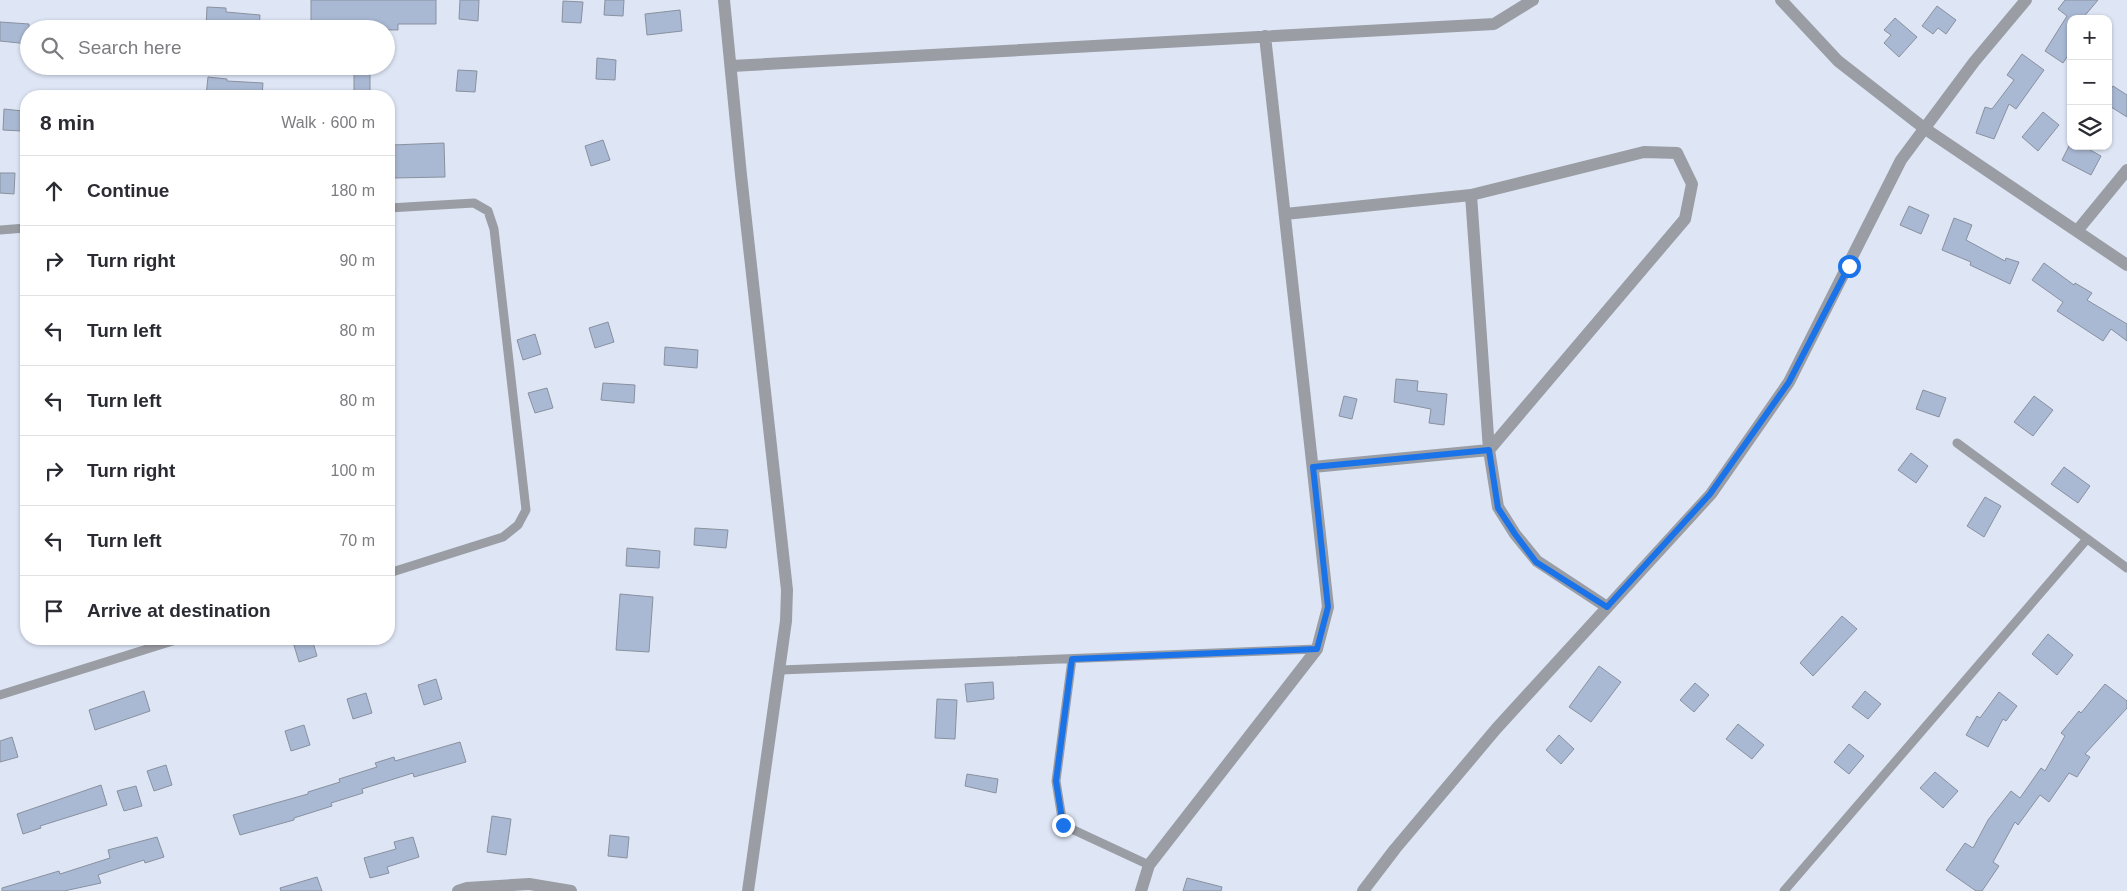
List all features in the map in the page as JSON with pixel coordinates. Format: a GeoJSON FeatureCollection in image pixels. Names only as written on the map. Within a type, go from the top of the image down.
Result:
{"type":"FeatureCollection","features":[{"type":"Feature","properties":{"kind":"street"},"geometry":{"type":"LineString","coordinates":[[724,0],[732,66],[742,185],[787,590],[786,621],[780,670],[748,891]]}},
{"type":"Feature","properties":{"kind":"street"},"geometry":{"type":"LineString","coordinates":[[732,66],[1494,24],[1533,0]]}},
{"type":"Feature","properties":{"kind":"street"},"geometry":{"type":"LineString","coordinates":[[1781,0],[1838,61],[1924,128],[2127,265]]}},
{"type":"Feature","properties":{"kind":"street"},"geometry":{"type":"LineString","coordinates":[[1363,891],[1496,729],[1710,494],[1789,382],[1901,160],[1974,62],[2026,0]]}},
{"type":"Feature","properties":{"kind":"street"},"geometry":{"type":"LineString","coordinates":[[1142,891],[1148,865],[1317,649],[1328,607],[1265,36]]}},
{"type":"Feature","properties":{"kind":"street"},"geometry":{"type":"LineString","coordinates":[[1285,214],[1471,195],[1644,152],[1677,153],[1692,184],[1685,219],[1489,450],[1313,467]]}},
{"type":"Feature","properties":{"kind":"street"},"geometry":{"type":"LineString","coordinates":[[2077,231],[2127,170]]}},
{"type":"Feature","properties":{"kind":"street"},"geometry":{"type":"LineString","coordinates":[[1471,195],[1489,450],[1498,508],[1536,562],[1607,607]]}},
{"type":"Feature","properties":{"kind":"street"},"geometry":{"type":"LineString","coordinates":[[458,891],[468,888],[529,884],[571,891]]}},
{"type":"Feature","properties":{"kind":"lane"},"geometry":{"type":"LineString","coordinates":[[395,208],[474,203],[488,211],[494,229],[526,510],[518,525],[503,537],[395,571]]}},
{"type":"Feature","properties":{"kind":"lane"},"geometry":{"type":"LineString","coordinates":[[0,230],[20,228]]}},
{"type":"Feature","properties":{"kind":"lane"},"geometry":{"type":"LineString","coordinates":[[1957,443],[2127,568]]}},
{"type":"Feature","properties":{"kind":"lane"},"geometry":{"type":"LineString","coordinates":[[1784,891],[2087,538]]}},
{"type":"Feature","properties":{"kind":"lane"},"geometry":{"type":"LineString","coordinates":[[0,695],[160,645]]}},
{"type":"Feature","properties":{"kind":"lane"},"geometry":{"type":"LineString","coordinates":[[780,670],[1317,649]]}},
{"type":"Feature","properties":{"kind":"lane"},"geometry":{"type":"LineString","coordinates":[[1072,659],[1056,781],[1063,825],[1148,865]]}},
{"type":"Feature","properties":{"kind":"building"},"geometry":{"type":"Polygon","coordinates":[[[311,0],[436,0],[436,24],[398,24],[398,30],[395,30],[395,20],[311,20],[311,0]]]}},
{"type":"Feature","properties":{"kind":"building"},"geometry":{"type":"Polygon","coordinates":[[[460,0],[479,0],[478,21],[459,19],[460,0]]]}},
{"type":"Feature","properties":{"kind":"building"},"geometry":{"type":"Polygon","coordinates":[[[605,0],[624,0],[623,16],[604,15],[605,0]]]}},
{"type":"Feature","properties":{"kind":"building"},"geometry":{"type":"Polygon","coordinates":[[[2065,0],[2098,0],[2085,15],[2067,16],[2058,9],[2065,0]]]}},
{"type":"Feature","properties":{"kind":"building"},"geometry":{"type":"Polygon","coordinates":[[[563,1],[583,2],[581,23],[562,22],[563,1]]]}},
{"type":"Feature","properties":{"kind":"building"},"geometry":{"type":"Polygon","coordinates":[[[1937,6],[1956,20],[1946,34],[1938,28],[1933,34],[1922,26],[1937,6]]]}},
{"type":"Feature","properties":{"kind":"building"},"geometry":{"type":"Polygon","coordinates":[[[207,7],[226,8],[226,12],[260,15],[260,20],[206,20],[207,7]]]}},
{"type":"Feature","properties":{"kind":"building"},"geometry":{"type":"Polygon","coordinates":[[[680,10],[682,31],[647,35],[645,14],[680,10]]]}},
{"type":"Feature","properties":{"kind":"building"},"geometry":{"type":"Polygon","coordinates":[[[2067,16],[2067,57],[2063,63],[2045,51],[2067,16]]]}},
{"type":"Feature","properties":{"kind":"building"},"geometry":{"type":"Polygon","coordinates":[[[1895,18],[1917,37],[1899,57],[1884,43],[1891,35],[1884,30],[1895,18]]]}},
{"type":"Feature","properties":{"kind":"building"},"geometry":{"type":"Polygon","coordinates":[[[0,22],[20,23],[20,43],[0,41],[0,22]]]}},
{"type":"Feature","properties":{"kind":"building"},"geometry":{"type":"Polygon","coordinates":[[[2022,54],[2044,70],[2016,109],[2009,104],[1994,139],[1976,133],[1985,107],[1992,109],[2014,80],[2007,75],[2022,54]]]}},
{"type":"Feature","properties":{"kind":"building"},"geometry":{"type":"Polygon","coordinates":[[[597,58],[616,60],[615,80],[596,79],[597,58]]]}},
{"type":"Feature","properties":{"kind":"building"},"geometry":{"type":"Polygon","coordinates":[[[458,70],[477,71],[475,92],[456,91],[458,70]]]}},
{"type":"Feature","properties":{"kind":"building"},"geometry":{"type":"Polygon","coordinates":[[[354,75],[370,75],[370,90],[354,90],[354,75]]]}},
{"type":"Feature","properties":{"kind":"building"},"geometry":{"type":"Polygon","coordinates":[[[208,77],[227,79],[227,81],[263,83],[262,90],[207,90],[208,77]]]}},
{"type":"Feature","properties":{"kind":"building"},"geometry":{"type":"Polygon","coordinates":[[[2113,86],[2127,95],[2127,117],[2112,108],[2113,86]]]}},
{"type":"Feature","properties":{"kind":"building"},"geometry":{"type":"Polygon","coordinates":[[[4,109],[20,111],[20,131],[3,130],[4,109]]]}},
{"type":"Feature","properties":{"kind":"building"},"geometry":{"type":"Polygon","coordinates":[[[2043,112],[2059,125],[2038,151],[2022,137],[2043,112]]]}},
{"type":"Feature","properties":{"kind":"building"},"geometry":{"type":"Polygon","coordinates":[[[603,140],[610,160],[591,166],[585,146],[603,140]]]}},
{"type":"Feature","properties":{"kind":"building"},"geometry":{"type":"Polygon","coordinates":[[[444,143],[445,177],[395,178],[395,145],[444,143]]]}},
{"type":"Feature","properties":{"kind":"building"},"geometry":{"type":"Polygon","coordinates":[[[2067,150],[2090,150],[2101,156],[2091,175],[2062,160],[2067,150]]]}},
{"type":"Feature","properties":{"kind":"building"},"geometry":{"type":"Polygon","coordinates":[[[0,173],[15,173],[14,194],[0,193],[0,173]]]}},
{"type":"Feature","properties":{"kind":"building"},"geometry":{"type":"Polygon","coordinates":[[[1909,206],[1929,215],[1921,234],[1900,225],[1909,206]]]}},
{"type":"Feature","properties":{"kind":"building"},"geometry":{"type":"Polygon","coordinates":[[[1954,218],[1972,225],[1966,240],[2005,261],[2006,258],[2019,262],[2010,284],[1970,265],[1971,262],[1942,250],[1954,218]]]}},
{"type":"Feature","properties":{"kind":"building"},"geometry":{"type":"Polygon","coordinates":[[[2044,263],[2074,285],[2075,283],[2092,293],[2087,300],[2127,324],[2127,341],[2111,329],[2103,341],[2057,311],[2063,302],[2032,280],[2044,263]]]}},
{"type":"Feature","properties":{"kind":"building"},"geometry":{"type":"Polygon","coordinates":[[[608,322],[614,342],[595,348],[589,328],[608,322]]]}},
{"type":"Feature","properties":{"kind":"building"},"geometry":{"type":"Polygon","coordinates":[[[535,334],[541,354],[523,360],[517,340],[535,334]]]}},
{"type":"Feature","properties":{"kind":"building"},"geometry":{"type":"Polygon","coordinates":[[[665,347],[698,350],[697,368],[664,365],[665,347]]]}},
{"type":"Feature","properties":{"kind":"building"},"geometry":{"type":"Polygon","coordinates":[[[1396,379],[1418,381],[1417,391],[1447,394],[1444,425],[1429,423],[1431,409],[1394,402],[1396,379]]]}},
{"type":"Feature","properties":{"kind":"building"},"geometry":{"type":"Polygon","coordinates":[[[603,383],[635,385],[634,403],[601,400],[603,383]]]}},
{"type":"Feature","properties":{"kind":"building"},"geometry":{"type":"Polygon","coordinates":[[[547,388],[553,408],[535,413],[528,393],[547,388]]]}},
{"type":"Feature","properties":{"kind":"building"},"geometry":{"type":"Polygon","coordinates":[[[1923,390],[1946,398],[1939,417],[1916,409],[1923,390]]]}},
{"type":"Feature","properties":{"kind":"building"},"geometry":{"type":"Polygon","coordinates":[[[1344,396],[1357,399],[1352,419],[1339,416],[1344,396]]]}},
{"type":"Feature","properties":{"kind":"building"},"geometry":{"type":"Polygon","coordinates":[[[2034,396],[2053,410],[2033,436],[2014,422],[2034,396]]]}},
{"type":"Feature","properties":{"kind":"building"},"geometry":{"type":"Polygon","coordinates":[[[1911,453],[1928,466],[1916,483],[1898,470],[1911,453]]]}},
{"type":"Feature","properties":{"kind":"building"},"geometry":{"type":"Polygon","coordinates":[[[2064,467],[2090,486],[2078,503],[2051,484],[2064,467]]]}},
{"type":"Feature","properties":{"kind":"building"},"geometry":{"type":"Polygon","coordinates":[[[1985,497],[2001,506],[1984,537],[1967,526],[1985,497]]]}},
{"type":"Feature","properties":{"kind":"building"},"geometry":{"type":"Polygon","coordinates":[[[695,528],[728,530],[726,548],[694,545],[695,528]]]}},
{"type":"Feature","properties":{"kind":"building"},"geometry":{"type":"Polygon","coordinates":[[[627,548],[660,551],[659,568],[626,566],[627,548]]]}},
{"type":"Feature","properties":{"kind":"building"},"geometry":{"type":"Polygon","coordinates":[[[620,594],[653,597],[649,652],[616,650],[620,594]]]}},
{"type":"Feature","properties":{"kind":"building"},"geometry":{"type":"Polygon","coordinates":[[[1842,616],[1857,629],[1813,676],[1800,663],[1842,616]]]}},
{"type":"Feature","properties":{"kind":"building"},"geometry":{"type":"Polygon","coordinates":[[[2048,634],[2073,655],[2057,675],[2032,654],[2048,634]]]}},
{"type":"Feature","properties":{"kind":"building"},"geometry":{"type":"Polygon","coordinates":[[[294,645],[314,645],[317,656],[299,662],[294,645]]]}},
{"type":"Feature","properties":{"kind":"building"},"geometry":{"type":"Polygon","coordinates":[[[1599,666],[1621,682],[1591,722],[1569,707],[1599,666]]]}},
{"type":"Feature","properties":{"kind":"building"},"geometry":{"type":"Polygon","coordinates":[[[436,679],[442,699],[424,705],[418,685],[436,679]]]}},
{"type":"Feature","properties":{"kind":"building"},"geometry":{"type":"Polygon","coordinates":[[[993,682],[994,699],[967,702],[965,684],[993,682]]]}},
{"type":"Feature","properties":{"kind":"building"},"geometry":{"type":"Polygon","coordinates":[[[1695,683],[1709,695],[1694,712],[1680,700],[1695,683]]]}},
{"type":"Feature","properties":{"kind":"building"},"geometry":{"type":"Polygon","coordinates":[[[2105,684],[2127,701],[2127,708],[2085,754],[2090,757],[2077,777],[2069,773],[2049,802],[2040,795],[2018,825],[2015,822],[1993,862],[1999,866],[1982,891],[1976,891],[1946,870],[1965,843],[1973,848],[1988,820],[2011,791],[2020,798],[2041,768],[2045,771],[2065,736],[2061,733],[2079,711],[2081,713],[2105,684]]]}},
{"type":"Feature","properties":{"kind":"building"},"geometry":{"type":"Polygon","coordinates":[[[144,691],[150,711],[95,730],[89,710],[144,691]]]}},
{"type":"Feature","properties":{"kind":"building"},"geometry":{"type":"Polygon","coordinates":[[[1865,691],[1881,704],[1868,719],[1852,707],[1865,691]]]}},
{"type":"Feature","properties":{"kind":"building"},"geometry":{"type":"Polygon","coordinates":[[[1999,692],[2017,706],[2006,721],[2003,719],[1988,747],[1966,735],[1977,716],[1980,718],[1999,692]]]}},
{"type":"Feature","properties":{"kind":"building"},"geometry":{"type":"Polygon","coordinates":[[[366,693],[372,713],[353,719],[347,699],[366,693]]]}},
{"type":"Feature","properties":{"kind":"building"},"geometry":{"type":"Polygon","coordinates":[[[937,699],[957,700],[955,739],[935,738],[937,699]]]}},
{"type":"Feature","properties":{"kind":"building"},"geometry":{"type":"Polygon","coordinates":[[[1738,724],[1764,745],[1752,759],[1726,739],[1738,724]]]}},
{"type":"Feature","properties":{"kind":"building"},"geometry":{"type":"Polygon","coordinates":[[[304,725],[310,745],[291,751],[285,731],[304,725]]]}},
{"type":"Feature","properties":{"kind":"building"},"geometry":{"type":"Polygon","coordinates":[[[1559,735],[1574,749],[1561,764],[1546,750],[1559,735]]]}},
{"type":"Feature","properties":{"kind":"building"},"geometry":{"type":"Polygon","coordinates":[[[12,737],[18,757],[0,762],[0,741],[12,737]]]}},
{"type":"Feature","properties":{"kind":"building"},"geometry":{"type":"Polygon","coordinates":[[[460,742],[466,762],[414,777],[413,773],[362,789],[363,793],[331,803],[332,806],[294,818],[294,820],[240,835],[233,815],[308,794],[308,792],[340,782],[339,779],[377,767],[375,763],[394,757],[395,761],[460,742]]]}},
{"type":"Feature","properties":{"kind":"building"},"geometry":{"type":"Polygon","coordinates":[[[1849,744],[1864,756],[1849,774],[1834,762],[1849,744]]]}},
{"type":"Feature","properties":{"kind":"building"},"geometry":{"type":"Polygon","coordinates":[[[166,765],[172,785],[154,791],[147,771],[166,765]]]}},
{"type":"Feature","properties":{"kind":"building"},"geometry":{"type":"Polygon","coordinates":[[[1935,772],[1958,791],[1943,808],[1920,788],[1935,772]]]}},
{"type":"Feature","properties":{"kind":"building"},"geometry":{"type":"Polygon","coordinates":[[[967,774],[998,779],[996,793],[965,786],[967,774]]]}},
{"type":"Feature","properties":{"kind":"building"},"geometry":{"type":"Polygon","coordinates":[[[101,785],[107,805],[40,826],[41,828],[23,834],[17,814],[101,785]]]}},
{"type":"Feature","properties":{"kind":"building"},"geometry":{"type":"Polygon","coordinates":[[[136,786],[142,806],[124,811],[117,791],[136,786]]]}},
{"type":"Feature","properties":{"kind":"building"},"geometry":{"type":"Polygon","coordinates":[[[492,816],[511,819],[506,855],[487,852],[492,816]]]}},
{"type":"Feature","properties":{"kind":"building"},"geometry":{"type":"Polygon","coordinates":[[[610,835],[629,837],[627,858],[608,856],[610,835]]]}},
{"type":"Feature","properties":{"kind":"building"},"geometry":{"type":"Polygon","coordinates":[[[157,837],[164,857],[145,863],[144,860],[98,875],[101,883],[64,891],[2,891],[2,888],[59,871],[60,874],[110,858],[108,850],[157,837]]]}},
{"type":"Feature","properties":{"kind":"building"},"geometry":{"type":"Polygon","coordinates":[[[413,837],[419,857],[387,867],[389,873],[370,878],[364,858],[396,849],[394,842],[413,837]]]}},
{"type":"Feature","properties":{"kind":"building"},"geometry":{"type":"Polygon","coordinates":[[[317,877],[322,891],[281,891],[280,888],[317,877]]]}},
{"type":"Feature","properties":{"kind":"building"},"geometry":{"type":"Polygon","coordinates":[[[1187,878],[1222,887],[1221,891],[1183,891],[1187,878]]]}},
{"type":"Feature","properties":{"kind":"route"},"geometry":{"type":"LineString","coordinates":[[1063,825],[1056,781],[1072,659],[1317,649],[1328,607],[1313,467],[1489,450],[1498,508],[1536,562],[1607,607],[1710,494],[1789,382],[1849,266]]}}]}
